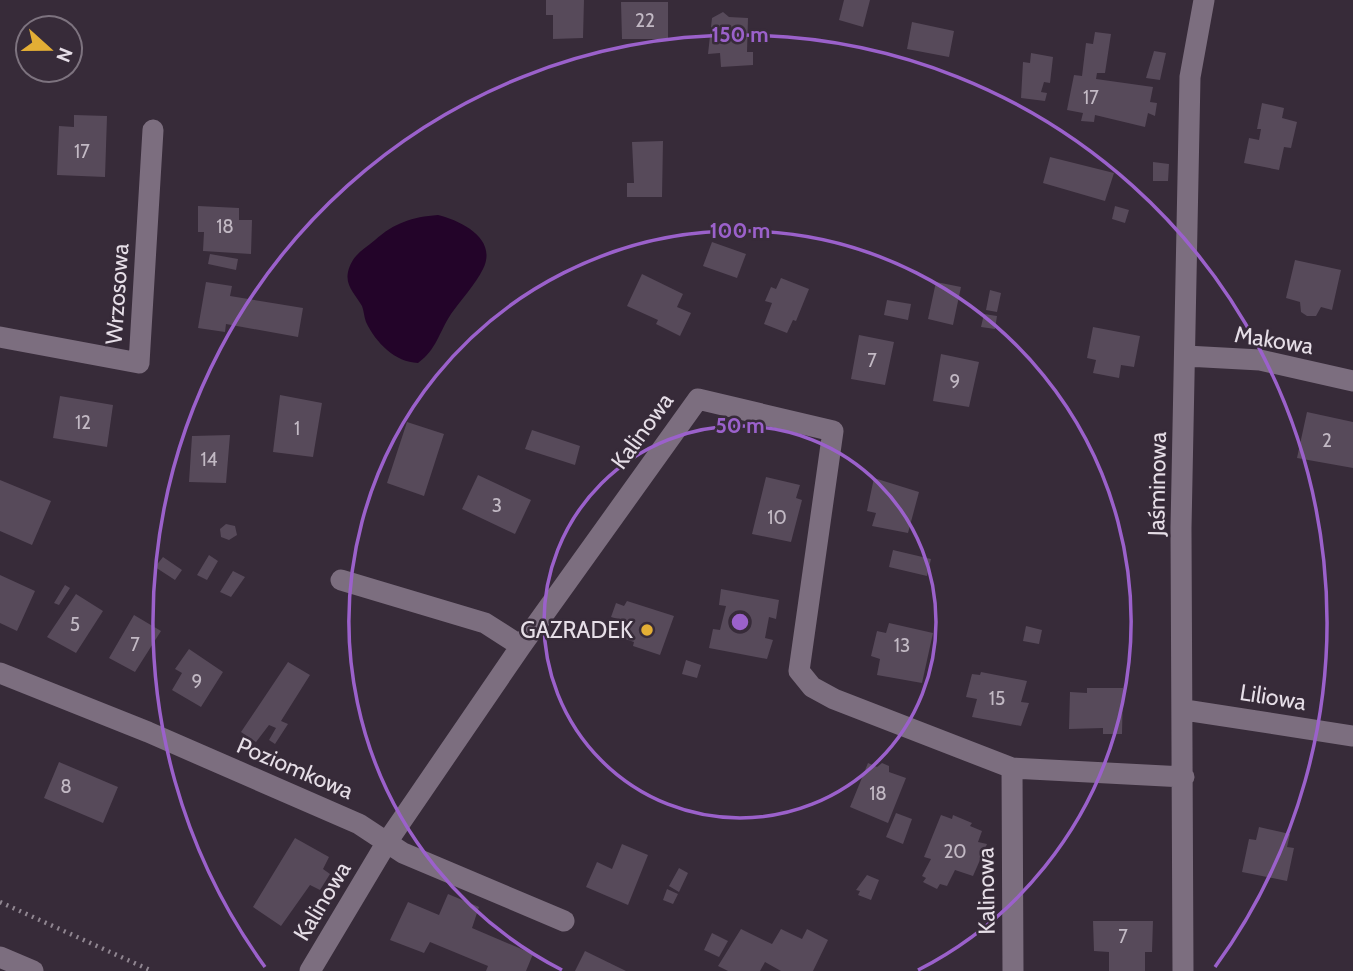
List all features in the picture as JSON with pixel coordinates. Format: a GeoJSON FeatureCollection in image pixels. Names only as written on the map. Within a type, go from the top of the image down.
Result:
{"type":"FeatureCollection","features":[{"type":"Feature","properties":{"kind":"street","name":"Jaśminowa"},"geometry":{"type":"LineString","coordinates":[[1183,971],[1185,710],[1181,528],[1190,77],[1203,0]]}},
{"type":"Feature","properties":{"kind":"street","name":"Wrzosowa"},"geometry":{"type":"LineString","coordinates":[[0,338],[139,363],[153,130]]}},
{"type":"Feature","properties":{"kind":"street","name":"Makowa"},"geometry":{"type":"LineString","coordinates":[[1186,356],[1260,360],[1353,381]]}},
{"type":"Feature","properties":{"kind":"street","name":"Kalinowa"},"geometry":{"type":"LineString","coordinates":[[310,971],[387,842],[521,646],[698,399],[833,431],[799,671],[812,687],[834,699],[1012,768],[1184,777]]}},
{"type":"Feature","properties":{"kind":"street"},"geometry":{"type":"LineString","coordinates":[[341,580],[485,623],[521,646]]}},
{"type":"Feature","properties":{"kind":"street","name":"Poziomkowa"},"geometry":{"type":"LineString","coordinates":[[0,673],[148,732],[359,824],[404,853],[564,920]]}},
{"type":"Feature","properties":{"kind":"street","name":"Liliowa"},"geometry":{"type":"LineString","coordinates":[[1185,710],[1353,736]]}},
{"type":"Feature","properties":{"kind":"street","name":"Kalinowa"},"geometry":{"type":"LineString","coordinates":[[1012,768],[1013,971]]}},
{"type":"Feature","properties":{"kind":"street"},"geometry":{"type":"LineString","coordinates":[[0,957],[33,971]]}},
{"type":"Feature","properties":{"kind":"path"},"geometry":{"type":"LineString","coordinates":[[0,902],[152,971]]}},
{"type":"Feature","properties":{"kind":"shaded area"},"geometry":{"type":"Polygon","coordinates":[[[438,215],[475,233],[486,249],[486,258],[480,275],[451,314],[429,352],[418,363],[410,362],[387,350],[375,337],[347,277],[352,261],[358,253],[389,229],[412,219],[438,215]]]}},
{"type":"Feature","properties":{"kind":"building"},"geometry":{"type":"Polygon","coordinates":[[[546,0],[584,0],[583,38],[553,39],[553,15],[546,15],[546,0]]]}},
{"type":"Feature","properties":{"kind":"building"},"geometry":{"type":"Polygon","coordinates":[[[844,0],[870,0],[863,27],[839,20],[844,0]]]}},
{"type":"Feature","properties":{"kind":"building"},"geometry":{"type":"Polygon","coordinates":[[[621,2],[668,2],[668,39],[622,39],[621,2]]]}},
{"type":"Feature","properties":{"kind":"building"},"geometry":{"type":"Polygon","coordinates":[[[723,12],[729,17],[748,18],[747,52],[753,52],[753,65],[721,67],[720,53],[708,54],[712,18],[723,12]]]}},
{"type":"Feature","properties":{"kind":"building"},"geometry":{"type":"Polygon","coordinates":[[[912,22],[954,31],[949,57],[907,49],[912,22]]]}},
{"type":"Feature","properties":{"kind":"building"},"geometry":{"type":"Polygon","coordinates":[[[1095,32],[1111,34],[1105,73],[1097,73],[1096,79],[1153,87],[1150,102],[1157,103],[1155,116],[1148,113],[1145,127],[1095,115],[1094,122],[1081,121],[1083,113],[1067,110],[1074,75],[1082,76],[1086,43],[1093,44],[1095,32]]]}},
{"type":"Feature","properties":{"kind":"building"},"geometry":{"type":"Polygon","coordinates":[[[1154,51],[1166,53],[1160,80],[1146,78],[1154,51]]]}},
{"type":"Feature","properties":{"kind":"building"},"geometry":{"type":"Polygon","coordinates":[[[1031,53],[1053,57],[1050,83],[1044,82],[1041,92],[1047,93],[1045,101],[1021,98],[1023,62],[1030,63],[1031,53]]]}},
{"type":"Feature","properties":{"kind":"building"},"geometry":{"type":"Polygon","coordinates":[[[1262,103],[1284,108],[1282,118],[1297,122],[1291,148],[1284,147],[1279,170],[1244,163],[1249,138],[1259,140],[1261,129],[1257,129],[1262,103]]]}},
{"type":"Feature","properties":{"kind":"building"},"geometry":{"type":"Polygon","coordinates":[[[74,115],[107,116],[105,177],[57,175],[59,126],[74,127],[74,115]]]}},
{"type":"Feature","properties":{"kind":"building"},"geometry":{"type":"Polygon","coordinates":[[[663,141],[662,197],[627,197],[627,183],[634,183],[632,142],[663,141]]]}},
{"type":"Feature","properties":{"kind":"building"},"geometry":{"type":"Polygon","coordinates":[[[1050,157],[1114,173],[1105,201],[1043,183],[1050,157]]]}},
{"type":"Feature","properties":{"kind":"building"},"geometry":{"type":"Polygon","coordinates":[[[1153,162],[1169,164],[1168,181],[1153,181],[1153,162]]]}},
{"type":"Feature","properties":{"kind":"building"},"geometry":{"type":"Polygon","coordinates":[[[198,206],[239,208],[239,220],[252,220],[251,254],[203,251],[204,232],[198,232],[198,206]]]}},
{"type":"Feature","properties":{"kind":"building"},"geometry":{"type":"Polygon","coordinates":[[[1115,206],[1129,210],[1125,223],[1112,219],[1115,206]]]}},
{"type":"Feature","properties":{"kind":"building"},"geometry":{"type":"Polygon","coordinates":[[[712,242],[746,254],[737,278],[703,266],[712,242]]]}},
{"type":"Feature","properties":{"kind":"building"},"geometry":{"type":"Polygon","coordinates":[[[210,254],[238,259],[236,270],[208,264],[210,254]]]}},
{"type":"Feature","properties":{"kind":"building"},"geometry":{"type":"Polygon","coordinates":[[[1295,260],[1341,270],[1332,310],[1321,307],[1316,316],[1307,316],[1301,312],[1300,302],[1286,298],[1295,260]]]}},
{"type":"Feature","properties":{"kind":"building"},"geometry":{"type":"Polygon","coordinates":[[[642,274],[683,294],[677,307],[691,313],[680,336],[656,324],[658,320],[627,306],[642,274]]]}},
{"type":"Feature","properties":{"kind":"building"},"geometry":{"type":"Polygon","coordinates":[[[781,278],[809,289],[796,321],[793,320],[787,333],[764,324],[772,303],[765,301],[771,287],[776,289],[781,278]]]}},
{"type":"Feature","properties":{"kind":"building"},"geometry":{"type":"Polygon","coordinates":[[[206,282],[232,286],[230,296],[303,308],[298,337],[226,324],[225,332],[198,328],[206,282]]]}},
{"type":"Feature","properties":{"kind":"building"},"geometry":{"type":"Polygon","coordinates":[[[936,282],[961,287],[953,325],[928,319],[936,282]]]}},
{"type":"Feature","properties":{"kind":"building"},"geometry":{"type":"Polygon","coordinates":[[[990,290],[1001,293],[997,312],[986,310],[990,290]]]}},
{"type":"Feature","properties":{"kind":"building"},"geometry":{"type":"Polygon","coordinates":[[[887,300],[911,304],[908,320],[884,315],[887,300]]]}},
{"type":"Feature","properties":{"kind":"building"},"geometry":{"type":"Polygon","coordinates":[[[984,314],[997,316],[995,329],[981,327],[984,314]]]}},
{"type":"Feature","properties":{"kind":"building"},"geometry":{"type":"Polygon","coordinates":[[[1093,327],[1140,336],[1134,367],[1121,365],[1119,378],[1093,373],[1096,360],[1087,358],[1093,327]]]}},
{"type":"Feature","properties":{"kind":"building"},"geometry":{"type":"Polygon","coordinates":[[[859,335],[894,342],[885,385],[851,379],[859,335]]]}},
{"type":"Feature","properties":{"kind":"building"},"geometry":{"type":"Polygon","coordinates":[[[941,354],[979,362],[969,407],[933,401],[941,354]]]}},
{"type":"Feature","properties":{"kind":"building"},"geometry":{"type":"Polygon","coordinates":[[[280,395],[322,403],[313,457],[273,452],[280,395]]]}},
{"type":"Feature","properties":{"kind":"building"},"geometry":{"type":"Polygon","coordinates":[[[60,396],[113,405],[107,447],[53,438],[60,396]]]}},
{"type":"Feature","properties":{"kind":"building"},"geometry":{"type":"Polygon","coordinates":[[[1307,412],[1353,422],[1353,468],[1297,458],[1307,412]]]}},
{"type":"Feature","properties":{"kind":"building"},"geometry":{"type":"Polygon","coordinates":[[[407,422],[444,434],[424,496],[387,483],[407,422]]]}},
{"type":"Feature","properties":{"kind":"building"},"geometry":{"type":"Polygon","coordinates":[[[532,430],[580,446],[575,465],[525,449],[532,430]]]}},
{"type":"Feature","properties":{"kind":"building"},"geometry":{"type":"Polygon","coordinates":[[[230,435],[226,483],[189,482],[192,436],[230,435]]]}},
{"type":"Feature","properties":{"kind":"building"},"geometry":{"type":"Polygon","coordinates":[[[478,475],[531,500],[515,534],[462,509],[478,475]]]}},
{"type":"Feature","properties":{"kind":"building"},"geometry":{"type":"Polygon","coordinates":[[[766,477],[800,485],[796,498],[802,500],[791,542],[752,534],[766,477]]]}},
{"type":"Feature","properties":{"kind":"building"},"geometry":{"type":"Polygon","coordinates":[[[874,478],[919,492],[908,533],[872,526],[876,513],[867,511],[874,478]]]}},
{"type":"Feature","properties":{"kind":"building"},"geometry":{"type":"Polygon","coordinates":[[[0,480],[51,501],[32,545],[0,531],[0,480]]]}},
{"type":"Feature","properties":{"kind":"building"},"geometry":{"type":"Polygon","coordinates":[[[226,524],[235,526],[237,535],[229,540],[221,537],[220,529],[226,524]]]}},
{"type":"Feature","properties":{"kind":"building"},"geometry":{"type":"Polygon","coordinates":[[[893,550],[931,559],[927,576],[889,567],[893,550]]]}},
{"type":"Feature","properties":{"kind":"building"},"geometry":{"type":"Polygon","coordinates":[[[209,555],[218,561],[207,580],[197,575],[209,555]]]}},
{"type":"Feature","properties":{"kind":"building"},"geometry":{"type":"Polygon","coordinates":[[[163,557],[182,570],[175,580],[155,567],[163,557]]]}},
{"type":"Feature","properties":{"kind":"building"},"geometry":{"type":"Polygon","coordinates":[[[233,571],[245,577],[231,597],[220,592],[233,571]]]}},
{"type":"Feature","properties":{"kind":"building"},"geometry":{"type":"Polygon","coordinates":[[[0,575],[35,591],[17,631],[0,623],[0,575]]]}},
{"type":"Feature","properties":{"kind":"building"},"geometry":{"type":"Polygon","coordinates":[[[65,585],[70,588],[59,605],[54,603],[65,585]]]}},
{"type":"Feature","properties":{"kind":"building"},"geometry":{"type":"Polygon","coordinates":[[[721,589],[779,600],[776,619],[769,617],[765,638],[773,640],[767,659],[709,648],[713,629],[720,630],[726,606],[719,605],[721,589]]]}},
{"type":"Feature","properties":{"kind":"building"},"geometry":{"type":"Polygon","coordinates":[[[76,594],[103,611],[76,653],[47,637],[76,594]]]}},
{"type":"Feature","properties":{"kind":"building","name":"GAZRADEK"},"geometry":{"type":"Polygon","coordinates":[[[627,601],[674,616],[660,655],[633,646],[634,642],[622,638],[628,622],[611,617],[616,603],[624,606],[627,601]]]}},
{"type":"Feature","properties":{"kind":"building"},"geometry":{"type":"Polygon","coordinates":[[[134,615],[161,631],[135,672],[109,658],[134,615]]]}},
{"type":"Feature","properties":{"kind":"building"},"geometry":{"type":"Polygon","coordinates":[[[889,623],[933,633],[922,683],[877,675],[880,659],[871,656],[877,631],[886,633],[889,623]]]}},
{"type":"Feature","properties":{"kind":"building"},"geometry":{"type":"Polygon","coordinates":[[[1026,626],[1042,630],[1039,644],[1023,641],[1026,626]]]}},
{"type":"Feature","properties":{"kind":"building"},"geometry":{"type":"Polygon","coordinates":[[[189,649],[223,672],[201,707],[172,690],[182,673],[175,669],[189,649]]]}},
{"type":"Feature","properties":{"kind":"building"},"geometry":{"type":"Polygon","coordinates":[[[686,660],[701,665],[697,678],[682,674],[686,660]]]}},
{"type":"Feature","properties":{"kind":"building"},"geometry":{"type":"Polygon","coordinates":[[[288,662],[310,675],[281,721],[288,724],[275,744],[269,740],[276,728],[269,725],[256,742],[241,732],[288,662]]]}},
{"type":"Feature","properties":{"kind":"building"},"geometry":{"type":"Polygon","coordinates":[[[981,672],[1027,681],[1021,702],[1029,703],[1021,726],[972,717],[977,699],[966,697],[972,674],[980,675],[981,672]]]}},
{"type":"Feature","properties":{"kind":"building"},"geometry":{"type":"Polygon","coordinates":[[[1087,688],[1123,688],[1122,734],[1103,734],[1103,728],[1069,729],[1070,692],[1087,693],[1087,688]]]}},
{"type":"Feature","properties":{"kind":"building"},"geometry":{"type":"Polygon","coordinates":[[[59,762],[118,787],[103,823],[44,798],[59,762]]]}},
{"type":"Feature","properties":{"kind":"building"},"geometry":{"type":"Polygon","coordinates":[[[868,763],[877,767],[882,763],[889,766],[889,772],[906,778],[888,823],[850,807],[868,763]]]}},
{"type":"Feature","properties":{"kind":"building"},"geometry":{"type":"Polygon","coordinates":[[[896,813],[912,819],[903,844],[886,837],[896,813]]]}},
{"type":"Feature","properties":{"kind":"building"},"geometry":{"type":"Polygon","coordinates":[[[941,815],[952,819],[953,815],[972,823],[970,826],[982,831],[978,842],[987,844],[973,876],[955,870],[947,886],[940,884],[937,889],[923,882],[926,878],[922,876],[931,859],[924,857],[941,815]]]}},
{"type":"Feature","properties":{"kind":"building"},"geometry":{"type":"Polygon","coordinates":[[[1259,827],[1290,834],[1287,847],[1294,848],[1287,881],[1242,872],[1249,839],[1256,840],[1259,827]]]}},
{"type":"Feature","properties":{"kind":"building"},"geometry":{"type":"Polygon","coordinates":[[[295,838],[329,857],[323,869],[330,874],[320,890],[310,885],[281,926],[253,907],[295,838]]]}},
{"type":"Feature","properties":{"kind":"building"},"geometry":{"type":"Polygon","coordinates":[[[622,844],[648,855],[628,905],[586,887],[597,862],[612,869],[622,844]]]}},
{"type":"Feature","properties":{"kind":"building"},"geometry":{"type":"Polygon","coordinates":[[[679,868],[688,873],[679,892],[669,886],[679,868]]]}},
{"type":"Feature","properties":{"kind":"building"},"geometry":{"type":"Polygon","coordinates":[[[867,875],[879,880],[871,900],[858,895],[860,891],[856,890],[867,875]]]}},
{"type":"Feature","properties":{"kind":"building"},"geometry":{"type":"Polygon","coordinates":[[[667,889],[678,894],[673,904],[663,900],[667,889]]]}},
{"type":"Feature","properties":{"kind":"building"},"geometry":{"type":"Polygon","coordinates":[[[448,894],[479,907],[472,928],[533,954],[526,971],[486,971],[488,966],[430,942],[424,953],[390,940],[408,902],[439,915],[448,894]]]}},
{"type":"Feature","properties":{"kind":"building"},"geometry":{"type":"Polygon","coordinates":[[[1093,921],[1153,921],[1152,952],[1145,952],[1145,971],[1109,971],[1109,952],[1094,951],[1093,921]]]}},
{"type":"Feature","properties":{"kind":"building"},"geometry":{"type":"Polygon","coordinates":[[[741,929],[772,944],[781,929],[802,939],[807,929],[828,940],[813,971],[781,971],[765,962],[760,971],[728,971],[718,966],[741,929]]]}},
{"type":"Feature","properties":{"kind":"building"},"geometry":{"type":"Polygon","coordinates":[[[712,933],[728,941],[719,957],[704,950],[712,933]]]}},
{"type":"Feature","properties":{"kind":"building"},"geometry":{"type":"Polygon","coordinates":[[[585,951],[626,971],[575,971],[585,951]]]}},
{"type":"Feature","properties":{"kind":"place","name":"GAZRADEK"},"geometry":{"type":"Point","coordinates":[647,630]}}]}
